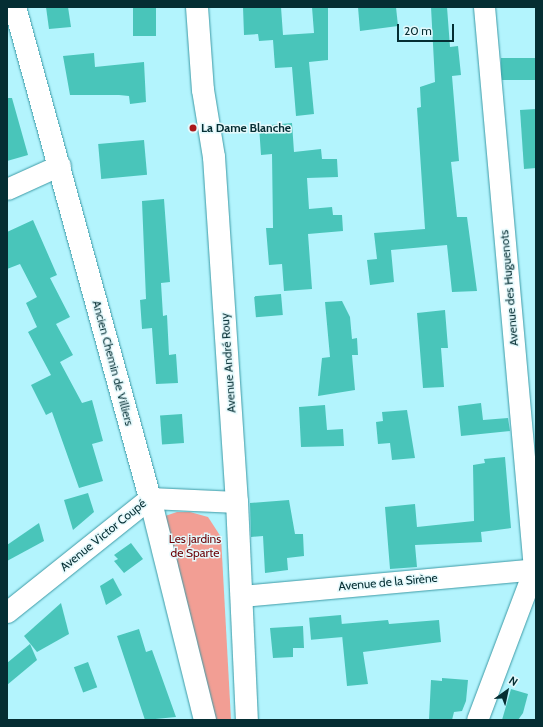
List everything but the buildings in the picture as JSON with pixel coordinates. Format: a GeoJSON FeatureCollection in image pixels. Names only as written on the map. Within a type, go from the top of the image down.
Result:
{"type":"FeatureCollection","features":[{"type":"Feature","properties":{"kind":"street","name":"Ancien Chemin de Villiers"},"geometry":{"type":"LineString","coordinates":[[15,7],[60,166],[150,498],[205,720]]}},
{"type":"Feature","properties":{"kind":"street","name":"Avenue André Rouy"},"geometry":{"type":"LineString","coordinates":[[197,7],[203,90],[214,158],[237,502],[247,720]]}},
{"type":"Feature","properties":{"kind":"street","name":"Avenue des Huguenots"},"geometry":{"type":"LineString","coordinates":[[484,7],[535,569]]}},
{"type":"Feature","properties":{"kind":"street"},"geometry":{"type":"LineString","coordinates":[[7,189],[60,166]]}},
{"type":"Feature","properties":{"kind":"street","name":"Avenue Victor Coupé"},"geometry":{"type":"LineString","coordinates":[[7,612],[150,498],[237,502]]}},
{"type":"Feature","properties":{"kind":"street"},"geometry":{"type":"LineString","coordinates":[[477,720],[535,569]]}},
{"type":"Feature","properties":{"kind":"street","name":"Avenue de la Sirène"},"geometry":{"type":"LineString","coordinates":[[241,596],[535,569]]}},
{"type":"Feature","properties":{"kind":"green space","name":"Les jardins de Sparte"},"geometry":{"type":"Polygon","coordinates":[[[177,512],[190,512],[208,517],[221,537],[231,720],[214,720],[165,516],[177,512]]]}},
{"type":"Feature","properties":{"kind":"place","name":"La Dame Blanche"},"geometry":{"type":"Point","coordinates":[193,128]}}]}
